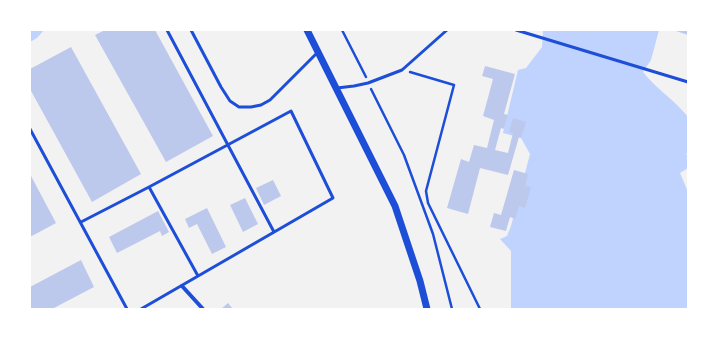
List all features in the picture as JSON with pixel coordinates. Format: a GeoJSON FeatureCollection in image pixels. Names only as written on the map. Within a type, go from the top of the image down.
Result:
{"type":"FeatureCollection","features":[{"type":"Feature","properties":{"kind":"street"},"geometry":{"type":"LineString","coordinates":[[307,30],[395,206],[420,281],[427,309]]}},
{"type":"Feature","properties":{"kind":"street"},"geometry":{"type":"LineString","coordinates":[[182,286],[203,309]]}},
{"type":"Feature","properties":{"kind":"lane"},"geometry":{"type":"LineString","coordinates":[[168,30],[274,232]]}},
{"type":"Feature","properties":{"kind":"lane"},"geometry":{"type":"LineString","coordinates":[[191,30],[230,102],[240,107],[261,105],[270,100],[319,52]]}},
{"type":"Feature","properties":{"kind":"lane"},"geometry":{"type":"LineString","coordinates":[[337,88],[368,83],[402,70],[447,30]]}},
{"type":"Feature","properties":{"kind":"lane"},"geometry":{"type":"LineString","coordinates":[[516,30],[688,82]]}},
{"type":"Feature","properties":{"kind":"lane"},"geometry":{"type":"LineString","coordinates":[[81,222],[149,188],[290,111],[333,198],[140,309]]}},
{"type":"Feature","properties":{"kind":"lane"},"geometry":{"type":"LineString","coordinates":[[30,129],[127,309]]}},
{"type":"Feature","properties":{"kind":"lane"},"geometry":{"type":"LineString","coordinates":[[149,188],[198,276]]}},
{"type":"Feature","properties":{"kind":"path"},"geometry":{"type":"LineString","coordinates":[[342,30],[406,162],[433,234],[452,309]]}},
{"type":"Feature","properties":{"kind":"path"},"geometry":{"type":"LineString","coordinates":[[402,70],[454,85],[426,191],[428,203],[480,309]]}},
{"type":"Feature","properties":{"kind":"water"},"geometry":{"type":"Polygon","coordinates":[[[30,30],[44,30],[37,38],[30,42],[30,30]]]}},
{"type":"Feature","properties":{"kind":"water"},"geometry":{"type":"Polygon","coordinates":[[[543,30],[659,30],[651,60],[643,72],[688,117],[688,153],[686,154],[688,157],[688,168],[680,173],[688,192],[688,309],[511,309],[511,251],[500,239],[507,236],[511,226],[530,154],[521,138],[503,133],[518,70],[526,68],[542,47],[543,30]]]}},
{"type":"Feature","properties":{"kind":"building"},"geometry":{"type":"Polygon","coordinates":[[[105,30],[155,30],[213,136],[166,162],[95,35],[105,30]]]}},
{"type":"Feature","properties":{"kind":"building"},"geometry":{"type":"Polygon","coordinates":[[[673,30],[688,30],[688,35],[673,30]]]}},
{"type":"Feature","properties":{"kind":"building"},"geometry":{"type":"Polygon","coordinates":[[[71,47],[141,174],[92,202],[30,89],[30,69],[71,47]]]}},
{"type":"Feature","properties":{"kind":"building"},"geometry":{"type":"Polygon","coordinates":[[[485,66],[515,74],[504,114],[508,115],[504,129],[501,128],[495,150],[508,153],[513,133],[509,132],[513,118],[526,122],[521,138],[519,137],[508,175],[480,168],[468,214],[447,208],[461,159],[469,162],[474,145],[487,148],[494,120],[483,116],[493,79],[482,76],[485,66]]]}},
{"type":"Feature","properties":{"kind":"building"},"geometry":{"type":"Polygon","coordinates":[[[514,170],[528,174],[525,186],[531,187],[525,208],[519,206],[515,219],[510,217],[506,231],[490,227],[494,213],[501,215],[514,170]]]}},
{"type":"Feature","properties":{"kind":"building"},"geometry":{"type":"Polygon","coordinates":[[[30,174],[56,223],[30,237],[30,174]]]}},
{"type":"Feature","properties":{"kind":"building"},"geometry":{"type":"Polygon","coordinates":[[[273,180],[281,196],[264,205],[256,188],[273,180]]]}},
{"type":"Feature","properties":{"kind":"building"},"geometry":{"type":"Polygon","coordinates":[[[245,198],[258,224],[243,232],[230,205],[245,198]]]}},
{"type":"Feature","properties":{"kind":"building"},"geometry":{"type":"Polygon","coordinates":[[[207,208],[226,247],[212,254],[197,224],[189,228],[185,219],[207,208]]]}},
{"type":"Feature","properties":{"kind":"building"},"geometry":{"type":"Polygon","coordinates":[[[158,211],[169,232],[162,236],[160,231],[117,253],[109,237],[158,211]]]}},
{"type":"Feature","properties":{"kind":"building"},"geometry":{"type":"Polygon","coordinates":[[[81,260],[94,287],[52,309],[30,309],[30,287],[81,260]]]}},
{"type":"Feature","properties":{"kind":"building"},"geometry":{"type":"Polygon","coordinates":[[[228,303],[233,309],[221,309],[228,303]]]}}]}
